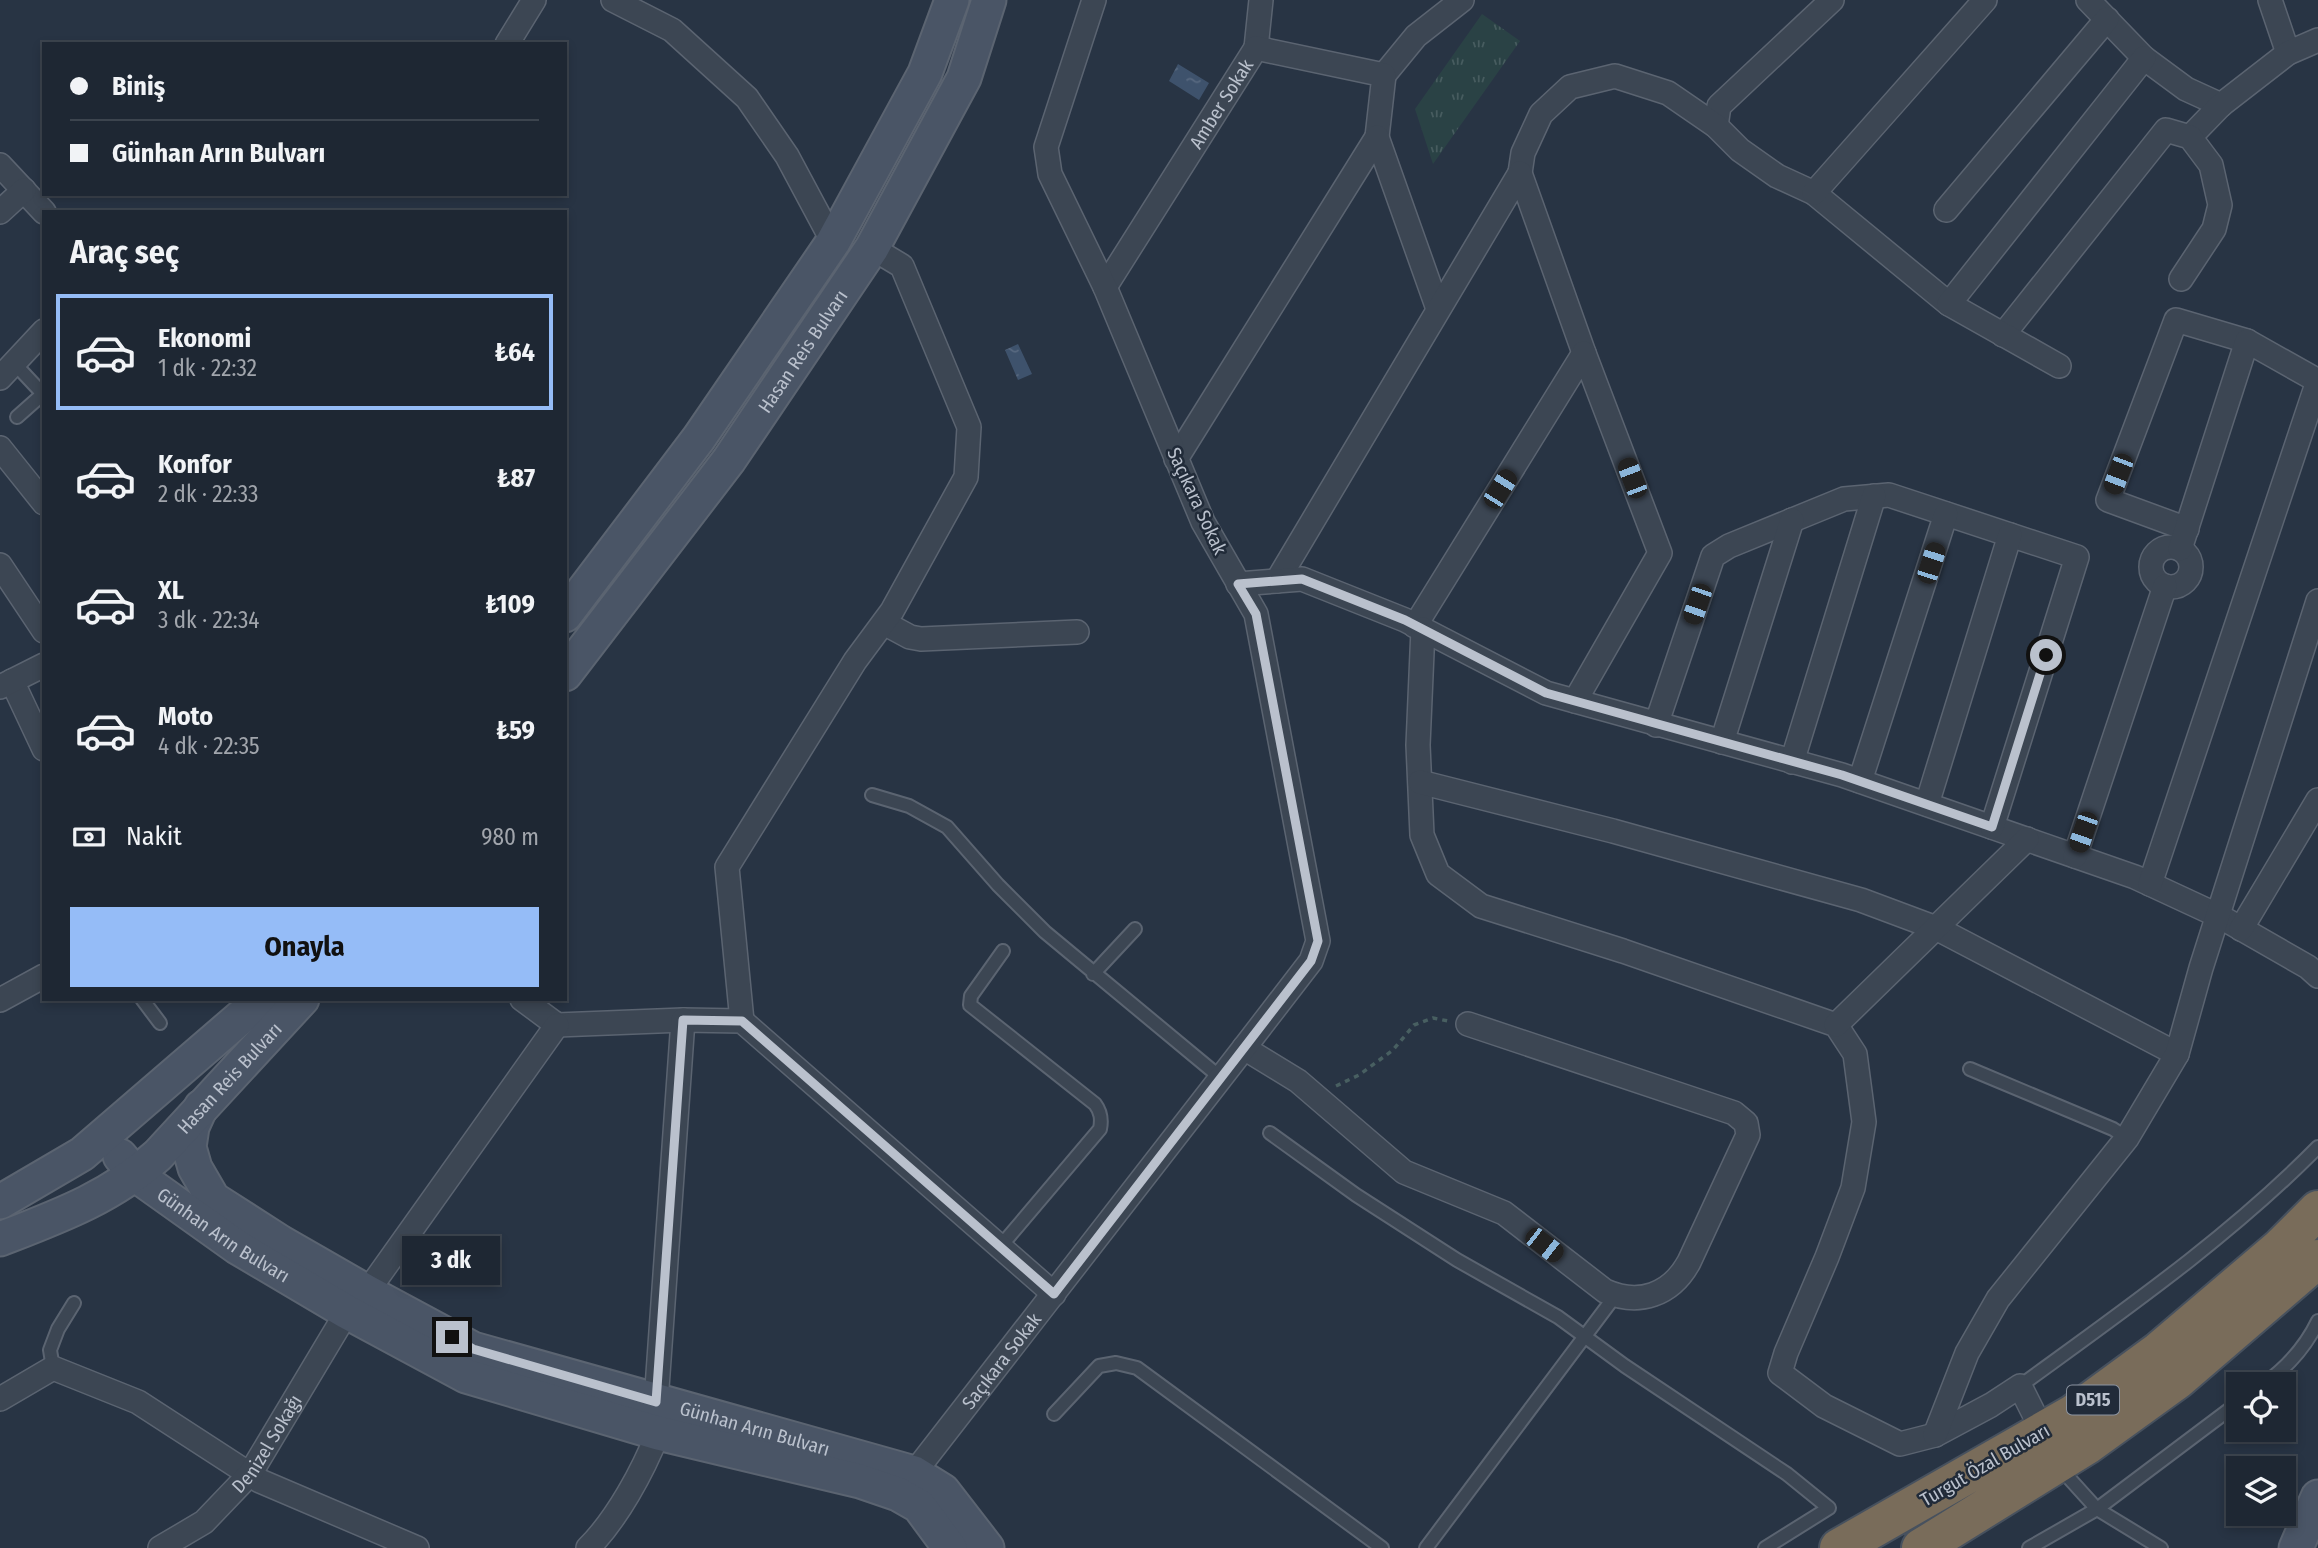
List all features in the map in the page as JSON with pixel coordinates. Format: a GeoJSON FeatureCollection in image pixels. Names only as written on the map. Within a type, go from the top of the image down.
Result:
{"type":"FeatureCollection","features":[{"type":"Feature","properties":{"kind":"highway","name":"Turgut Özal Bulvarı"},"geometry":{"type":"LineString","coordinates":[[1921,1548],[2050,1448],[2073,1414],[2159,1351],[2280,1248],[2318,1210]]}},
{"type":"Feature","properties":{"kind":"highway","name":"Turgut Özal Bulvarı"},"geometry":{"type":"LineString","coordinates":[[1839,1548],[2050,1448],[2087,1445],[2314,1279]]}},
{"type":"Feature","properties":{"kind":"main road","name":"Hasan Reis Bulvarı"},"geometry":{"type":"LineString","coordinates":[[567,611],[663,488],[834,242],[925,74],[952,0]]}},
{"type":"Feature","properties":{"kind":"main road","name":"Hasan Reis Bulvarı"},"geometry":{"type":"LineString","coordinates":[[567,671],[729,460],[872,248],[964,78],[989,0]]}},
{"type":"Feature","properties":{"kind":"main road","name":"Hasan Reis Bulvarı"},"geometry":{"type":"LineString","coordinates":[[0,1202],[82,1154],[260,1001]]}},
{"type":"Feature","properties":{"kind":"main road","name":"Hasan Reis Bulvarı"},"geometry":{"type":"LineString","coordinates":[[57,1217],[109,1192],[149,1149],[201,1107],[300,1001]]}},
{"type":"Feature","properties":{"kind":"main road","name":"Günhan Arın Bulvarı"},"geometry":{"type":"LineString","coordinates":[[199,1206],[195,1168],[189,1147],[192,1127],[201,1107]]}},
{"type":"Feature","properties":{"kind":"main road"},"geometry":{"type":"LineString","coordinates":[[0,1239],[57,1217],[120,1198],[199,1206],[195,1179],[149,1149],[151,1114],[141,1113],[124,1119]]}},
{"type":"Feature","properties":{"kind":"main road","name":"Günhan Arın Bulvarı"},"geometry":{"type":"LineString","coordinates":[[149,1149],[199,1206],[280,1242],[357,1302],[473,1349],[657,1417],[943,1492],[987,1548]]}},
{"type":"Feature","properties":{"kind":"main road","name":"Günhan Arın Bulvarı"},"geometry":{"type":"LineString","coordinates":[[906,1483],[919,1506],[950,1548]]}},
{"type":"Feature","properties":{"kind":"main road"},"geometry":{"type":"LineString","coordinates":[[2295,1548],[2318,1497]]}},
{"type":"Feature","properties":{"kind":"street"},"geometry":{"type":"LineString","coordinates":[[509,42],[534,0]]}},
{"type":"Feature","properties":{"kind":"street"},"geometry":{"type":"LineString","coordinates":[[613,0],[672,30],[747,98],[787,156],[834,242]]}},
{"type":"Feature","properties":{"kind":"street","name":"Saçıkara Sokak"},"geometry":{"type":"LineString","coordinates":[[906,1483],[1311,961],[1318,941],[1256,614],[1203,522],[1105,287],[1050,174],[1046,147],[1094,0]]}},
{"type":"Feature","properties":{"kind":"street"},"geometry":{"type":"LineString","coordinates":[[1256,48],[1261,0]]}},
{"type":"Feature","properties":{"kind":"street"},"geometry":{"type":"LineString","coordinates":[[1176,459],[1377,137],[1384,75],[1416,36],[1462,0]]}},
{"type":"Feature","properties":{"kind":"street"},"geometry":{"type":"LineString","coordinates":[[1716,126],[1719,106],[1832,0]]}},
{"type":"Feature","properties":{"kind":"street"},"geometry":{"type":"LineString","coordinates":[[1814,193],[1985,0]]}},
{"type":"Feature","properties":{"kind":"street"},"geometry":{"type":"LineString","coordinates":[[2088,0],[2144,58],[2186,89],[2221,105]]}},
{"type":"Feature","properties":{"kind":"street"},"geometry":{"type":"LineString","coordinates":[[2270,0],[2288,53]]}},
{"type":"Feature","properties":{"kind":"street"},"geometry":{"type":"LineString","coordinates":[[1946,210],[2107,19]]}},
{"type":"Feature","properties":{"kind":"street"},"geometry":{"type":"LineString","coordinates":[[2190,137],[2221,105],[2288,53],[2318,40]]}},
{"type":"Feature","properties":{"kind":"street","name":"Amber Sokak"},"geometry":{"type":"LineString","coordinates":[[1105,287],[1256,48],[1384,75]]}},
{"type":"Feature","properties":{"kind":"street"},"geometry":{"type":"LineString","coordinates":[[1949,304],[2144,58]]}},
{"type":"Feature","properties":{"kind":"street"},"geometry":{"type":"LineString","coordinates":[[1277,581],[1520,173],[1523,153],[1541,114],[1570,87],[1615,76],[1668,93],[1716,126],[1740,150],[1777,176],[1814,193],[1949,304],[2059,366]]}},
{"type":"Feature","properties":{"kind":"street"},"geometry":{"type":"LineString","coordinates":[[2003,335],[2166,130],[2190,137],[2211,165],[2221,205],[2214,229],[2181,279]]}},
{"type":"Feature","properties":{"kind":"street"},"geometry":{"type":"LineString","coordinates":[[1377,137],[1438,309]]}},
{"type":"Feature","properties":{"kind":"street"},"geometry":{"type":"LineString","coordinates":[[0,165],[42,210]]}},
{"type":"Feature","properties":{"kind":"street"},"geometry":{"type":"LineString","coordinates":[[1520,173],[1584,353],[1660,552],[1575,701]]}},
{"type":"Feature","properties":{"kind":"street"},"geometry":{"type":"LineString","coordinates":[[0,212],[24,190]]}},
{"type":"Feature","properties":{"kind":"street"},"geometry":{"type":"LineString","coordinates":[[742,1021],[726,867],[855,661],[892,611],[966,477],[969,427],[902,266],[872,248]]}},
{"type":"Feature","properties":{"kind":"street"},"geometry":{"type":"LineString","coordinates":[[2150,884],[2318,381],[2247,341],[2176,320],[2108,500],[2184,539]]}},
{"type":"Feature","properties":{"kind":"street"},"geometry":{"type":"LineString","coordinates":[[7,370],[42,333]]}},
{"type":"Feature","properties":{"kind":"street"},"geometry":{"type":"LineString","coordinates":[[2075,856],[2165,586],[2159,583],[2152,572],[2153,559],[2161,550],[2184,539],[2247,341]]}},
{"type":"Feature","properties":{"kind":"street"},"geometry":{"type":"LineString","coordinates":[[1584,353],[1419,628],[1418,744],[1422,835],[1438,874],[1481,906],[1623,951],[1836,1025],[1855,1054],[1864,1122],[1853,1188],[1827,1257],[1794,1331],[1780,1373],[1824,1406],[1900,1444],[1935,1435],[2021,1386],[2050,1448]]}},
{"type":"Feature","properties":{"kind":"street"},"geometry":{"type":"LineString","coordinates":[[699,438],[729,460]]}},
{"type":"Feature","properties":{"kind":"street"},"geometry":{"type":"LineString","coordinates":[[0,448],[42,500]]}},
{"type":"Feature","properties":{"kind":"street"},"geometry":{"type":"LineString","coordinates":[[663,488],[692,507]]}},
{"type":"Feature","properties":{"kind":"street"},"geometry":{"type":"LineString","coordinates":[[1656,724],[1713,556],[1729,546],[1844,499],[1889,495],[2077,558],[1992,827]]}},
{"type":"Feature","properties":{"kind":"street"},"geometry":{"type":"LineString","coordinates":[[1792,762],[1874,496]]}},
{"type":"Feature","properties":{"kind":"street"},"geometry":{"type":"LineString","coordinates":[[1860,781],[1946,514]]}},
{"type":"Feature","properties":{"kind":"street"},"geometry":{"type":"LineString","coordinates":[[1722,742],[1792,520]]}},
{"type":"Feature","properties":{"kind":"street"},"geometry":{"type":"LineString","coordinates":[[1927,804],[2010,535]]}},
{"type":"Feature","properties":{"kind":"street"},"geometry":{"type":"LineString","coordinates":[[0,565],[42,628]]}},
{"type":"Feature","properties":{"kind":"street"},"geometry":{"type":"LineString","coordinates":[[1238,584],[1302,579],[1419,628],[1546,693],[1860,781],[2075,856],[2150,884],[2219,916],[2308,967],[2318,976]]}},
{"type":"Feature","properties":{"kind":"street"},"geometry":{"type":"LineString","coordinates":[[1935,1435],[1967,1353],[1998,1299],[2127,1138],[2177,1054],[2201,968],[2316,614]]}},
{"type":"Feature","properties":{"kind":"street"},"geometry":{"type":"LineString","coordinates":[[884,623],[911,637],[921,639],[1077,632]]}},
{"type":"Feature","properties":{"kind":"street"},"geometry":{"type":"LineString","coordinates":[[42,666],[6,684],[42,745]]}},
{"type":"Feature","properties":{"kind":"street"},"geometry":{"type":"LineString","coordinates":[[1420,782],[1613,831],[1861,900],[1936,928],[2177,1054]]}},
{"type":"Feature","properties":{"kind":"street"},"geometry":{"type":"LineString","coordinates":[[2241,929],[2318,800]]}},
{"type":"Feature","properties":{"kind":"street"},"geometry":{"type":"LineString","coordinates":[[1836,1025],[2027,839]]}},
{"type":"Feature","properties":{"kind":"street"},"geometry":{"type":"LineString","coordinates":[[0,1000],[42,977]]}},
{"type":"Feature","properties":{"kind":"street"},"geometry":{"type":"LineString","coordinates":[[525,1001],[557,1025],[683,1020],[742,1021],[1054,1294]]}},
{"type":"Feature","properties":{"kind":"street"},"geometry":{"type":"LineString","coordinates":[[588,1548],[605,1532],[649,1454],[657,1417],[683,1020]]}},
{"type":"Feature","properties":{"kind":"street"},"geometry":{"type":"LineString","coordinates":[[1244,1048],[1298,1080],[1404,1172],[1504,1213],[1585,1277],[1615,1296],[1638,1299],[1669,1288],[1684,1272],[1748,1135],[1746,1123],[1734,1113],[1468,1024]]}},
{"type":"Feature","properties":{"kind":"street","name":"Denizel Sokağı"},"geometry":{"type":"LineString","coordinates":[[160,1548],[204,1522],[250,1474],[357,1302],[557,1025]]}},
{"type":"Feature","properties":{"kind":"street"},"geometry":{"type":"LineString","coordinates":[[0,1399],[54,1368],[138,1402],[260,1481],[417,1548]]}},
{"type":"Feature","properties":{"kind":"lane"},"geometry":{"type":"LineString","coordinates":[[7,370],[42,392]]}},
{"type":"Feature","properties":{"kind":"lane"},"geometry":{"type":"LineString","coordinates":[[17,417],[42,394]]}},
{"type":"Feature","properties":{"kind":"lane"},"geometry":{"type":"LineString","coordinates":[[872,794],[909,806],[947,827],[1021,909],[1093,974],[1221,1078]]}},
{"type":"Feature","properties":{"kind":"lane"},"geometry":{"type":"LineString","coordinates":[[1093,974],[1135,929]]}},
{"type":"Feature","properties":{"kind":"lane"},"geometry":{"type":"LineString","coordinates":[[1000,1247],[1100,1129],[1101,1122],[1101,1114],[1095,1104],[970,1005],[971,996],[1003,951]]}},
{"type":"Feature","properties":{"kind":"lane"},"geometry":{"type":"LineString","coordinates":[[144,1001],[160,1023]]}},
{"type":"Feature","properties":{"kind":"lane"},"geometry":{"type":"LineString","coordinates":[[1970,1069],[2113,1129],[2127,1138]]}},
{"type":"Feature","properties":{"kind":"lane"},"geometry":{"type":"LineString","coordinates":[[1270,1133],[1367,1202],[1457,1260],[1558,1317],[1702,1419],[1787,1474],[1829,1508],[1765,1548]]}},
{"type":"Feature","properties":{"kind":"lane"},"geometry":{"type":"LineString","coordinates":[[2021,1386],[2211,1243],[2318,1147]]}},
{"type":"Feature","properties":{"kind":"lane"},"geometry":{"type":"LineString","coordinates":[[1426,1548],[1615,1296]]}},
{"type":"Feature","properties":{"kind":"lane"},"geometry":{"type":"LineString","coordinates":[[54,1368],[50,1350],[58,1329],[74,1303]]}},
{"type":"Feature","properties":{"kind":"lane"},"geometry":{"type":"LineString","coordinates":[[2281,1372],[2312,1334],[2318,1321]]}},
{"type":"Feature","properties":{"kind":"lane"},"geometry":{"type":"LineString","coordinates":[[1054,1414],[1099,1366],[1116,1363],[1137,1368],[1382,1548]]}},
{"type":"Feature","properties":{"kind":"lane"},"geometry":{"type":"LineString","coordinates":[[2029,1548],[2097,1508],[2226,1413]]}},
{"type":"Feature","properties":{"kind":"lane"},"geometry":{"type":"LineString","coordinates":[[2050,1448],[2097,1508],[2161,1548]]}},
{"type":"Feature","properties":{"kind":"path"},"geometry":{"type":"LineString","coordinates":[[1314,1096],[1359,1075],[1393,1050],[1414,1025],[1433,1018],[1468,1024]]}},
{"type":"Feature","properties":{"kind":"green space"},"geometry":{"type":"Polygon","coordinates":[[[1482,14],[1520,41],[1433,164],[1415,109],[1482,14]]]}},
{"type":"Feature","properties":{"kind":"water"},"geometry":{"type":"Polygon","coordinates":[[[1178,64],[1209,83],[1199,100],[1169,81],[1178,64]]]}},
{"type":"Feature","properties":{"kind":"water"},"geometry":{"type":"Polygon","coordinates":[[[1018,344],[1032,374],[1018,380],[1005,350],[1018,344]]]}},
{"type":"Feature","properties":{"kind":"route"},"geometry":{"type":"LineString","coordinates":[[452,1337],[473,1349],[656,1402],[683,1020],[742,1021],[1054,1294],[1311,961],[1318,941],[1256,614],[1238,584],[1302,579],[1405,620],[1546,693],[1842,775],[1992,827],[2046,655]]}}]}
